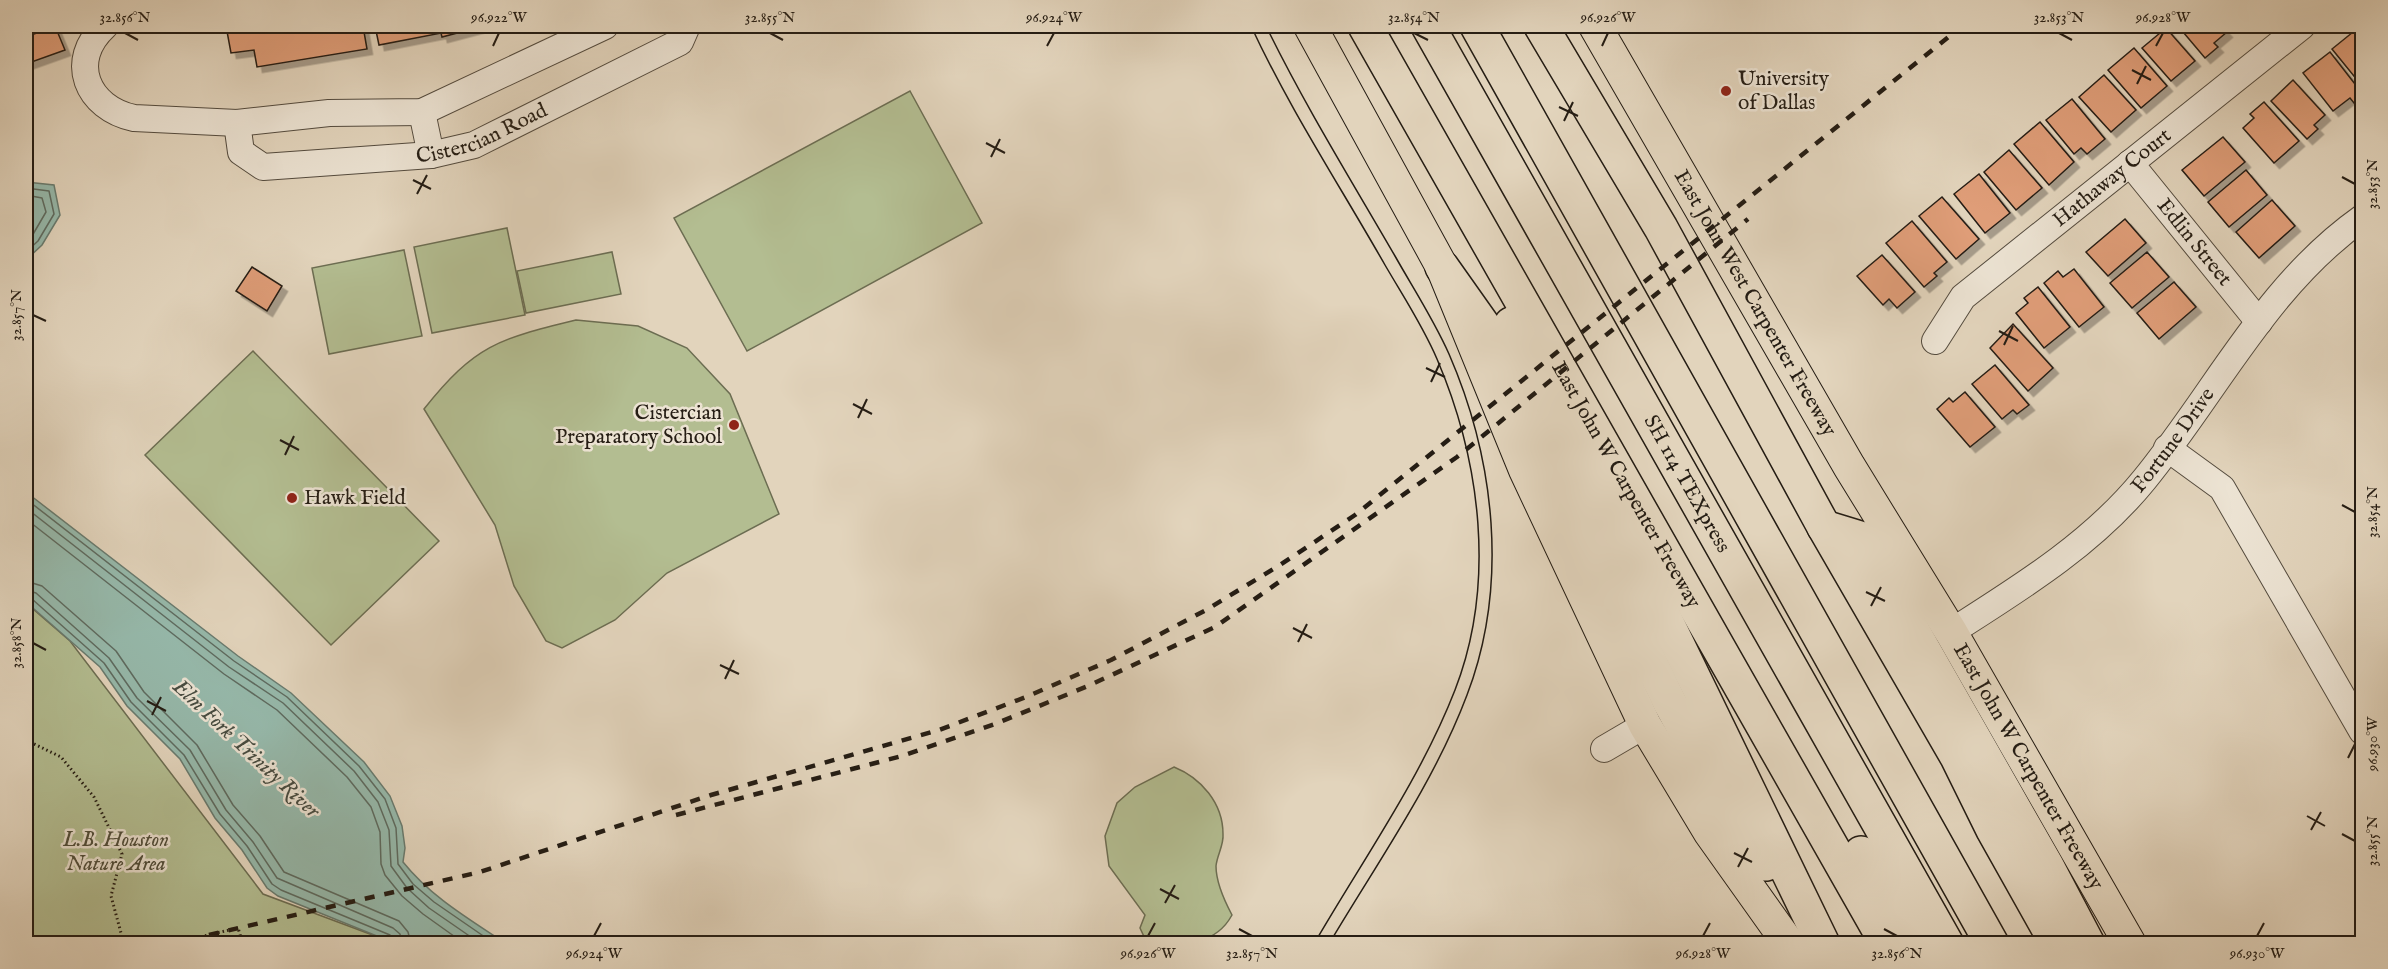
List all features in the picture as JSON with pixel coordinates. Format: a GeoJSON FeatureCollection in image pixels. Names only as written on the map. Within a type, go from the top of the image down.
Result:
{"type":"FeatureCollection","features":[{"type":"Feature","properties":{"kind":"highway","name":"East John W Carpenter Freeway"},"geometry":{"type":"LineString","coordinates":[[1365,26],[1887,944]]}},
{"type":"Feature","properties":{"kind":"highway","name":"SH 114 TEXpress"},"geometry":{"type":"LineString","coordinates":[[1428,26],[1947,944]]}},
{"type":"Feature","properties":{"kind":"highway","name":"SH 114 TEXpress"},"geometry":{"type":"LineString","coordinates":[[1477,26],[1992,944]]}},
{"type":"Feature","properties":{"kind":"highway"},"geometry":{"type":"LineString","coordinates":[[1541,26],[1661,228],[1824,527],[1957,757],[1993,830],[2057,944]]}},
{"type":"Feature","properties":{"kind":"highway"},"geometry":{"type":"LineString","coordinates":[[1435,146],[1436,179],[1659,606],[1823,944]]}},
{"type":"Feature","properties":{"kind":"highway"},"geometry":{"type":"LineString","coordinates":[[1442,267],[1500,349],[1670,703],[1721,796],[1759,855],[1823,944]]}},
{"type":"Feature","properties":{"kind":"highway"},"geometry":{"type":"LineString","coordinates":[[1543,336],[1574,372],[1915,944]]}},
{"type":"Feature","properties":{"kind":"highway"},"geometry":{"type":"LineString","coordinates":[[1824,527],[1860,538],[2047,866],[2088,944]]}},
{"type":"Feature","properties":{"kind":"highway"},"geometry":{"type":"LineString","coordinates":[[1993,830],[1998,874],[2032,944]]}},
{"type":"Feature","properties":{"kind":"main road"},"geometry":{"type":"LineString","coordinates":[[1310,26],[1442,267],[1525,470],[1645,724],[1710,832],[1789,944]]}},
{"type":"Feature","properties":{"kind":"main road","name":"East John West Carpenter Freeway"},"geometry":{"type":"LineString","coordinates":[[1595,26],[1850,466]]}},
{"type":"Feature","properties":{"kind":"main road","name":"East John W Carpenter Freeway"},"geometry":{"type":"LineString","coordinates":[[1850,466],[1951,632],[2130,944]]}},
{"type":"Feature","properties":{"kind":"street"},"geometry":{"type":"LineString","coordinates":[[105,26],[96,34],[88,48],[85,64],[87,80],[104,107],[118,115],[134,118],[237,123],[329,113],[422,112],[605,26]]}},
{"type":"Feature","properties":{"kind":"street","name":"Cistercian Road"},"geometry":{"type":"LineString","coordinates":[[237,123],[241,152],[263,167],[431,155],[474,145],[557,104],[680,42],[687,26]]}},
{"type":"Feature","properties":{"kind":"street","name":"Hathaway Court"},"geometry":{"type":"LineString","coordinates":[[1935,341],[1963,297],[2302,26]]}},
{"type":"Feature","properties":{"kind":"street"},"geometry":{"type":"LineString","coordinates":[[422,112],[431,155]]}},
{"type":"Feature","properties":{"kind":"street","name":"Edlin Street"},"geometry":{"type":"LineString","coordinates":[[2130,163],[2259,322]]}},
{"type":"Feature","properties":{"kind":"street","name":"Fortune Drive"},"geometry":{"type":"LineString","coordinates":[[1951,632],[2066,555],[2144,480],[2259,322],[2306,266],[2360,224]]}},
{"type":"Feature","properties":{"kind":"street"},"geometry":{"type":"LineString","coordinates":[[2167,448],[2222,488],[2362,731]]}},
{"type":"Feature","properties":{"kind":"street"},"geometry":{"type":"LineString","coordinates":[[1604,748],[1645,724]]}},
{"type":"Feature","properties":{"kind":"path"},"geometry":{"type":"LineString","coordinates":[[26,740],[61,757],[94,797],[122,854],[111,896],[124,944]]}},
{"type":"Feature","properties":{"kind":"path"},"geometry":{"type":"LineString","coordinates":[[170,944],[238,928],[243,944]]}},
{"type":"Feature","properties":{"kind":"green space"},"geometry":{"type":"Polygon","coordinates":[[[910,91],[982,223],[747,351],[674,218],[910,91]]]}},
{"type":"Feature","properties":{"kind":"green space"},"geometry":{"type":"Polygon","coordinates":[[[507,228],[525,315],[432,333],[414,247],[507,228]]]}},
{"type":"Feature","properties":{"kind":"green space"},"geometry":{"type":"Polygon","coordinates":[[[404,250],[422,336],[329,354],[312,268],[404,250]]]}},
{"type":"Feature","properties":{"kind":"green space"},"geometry":{"type":"Polygon","coordinates":[[[612,252],[621,294],[526,313],[517,271],[612,252]]]}},
{"type":"Feature","properties":{"kind":"green space"},"geometry":{"type":"Polygon","coordinates":[[[576,320],[638,326],[687,348],[730,394],[779,514],[667,573],[615,620],[562,648],[546,641],[514,586],[495,525],[424,409],[458,371],[490,348],[527,333],[576,320]]]}},
{"type":"Feature","properties":{"kind":"green space","name":"Hawk Field"},"geometry":{"type":"Polygon","coordinates":[[[253,351],[439,541],[331,645],[145,455],[253,351]]]}},
{"type":"Feature","properties":{"kind":"green space","name":"L.B. Houston Nature Area"},"geometry":{"type":"Polygon","coordinates":[[[26,603],[70,641],[263,894],[394,943],[26,943],[26,603]]]}},
{"type":"Feature","properties":{"kind":"green space"},"geometry":{"type":"Polygon","coordinates":[[[1174,767],[1193,778],[1209,793],[1219,812],[1223,838],[1216,872],[1221,891],[1232,915],[1225,926],[1206,939],[1172,944],[1147,943],[1140,928],[1145,915],[1109,866],[1105,836],[1117,803],[1135,787],[1174,767]]]}},
{"type":"Feature","properties":{"kind":"water"},"geometry":{"type":"Polygon","coordinates":[[[26,182],[54,185],[60,215],[42,245],[26,260],[26,182]]]}},
{"type":"Feature","properties":{"kind":"water","name":"Elm Fork Trinity River"},"geometry":{"type":"Polygon","coordinates":[[[26,492],[238,656],[291,693],[364,762],[390,796],[402,826],[405,848],[403,862],[414,875],[438,897],[505,943],[394,943],[278,896],[267,888],[242,850],[215,818],[180,759],[127,706],[100,667],[26,602],[26,492]]]}},
{"type":"Feature","properties":{"kind":"building"},"geometry":{"type":"Polygon","coordinates":[[[55,26],[65,50],[26,64],[26,37],[55,26]]]}},
{"type":"Feature","properties":{"kind":"building"},"geometry":{"type":"Polygon","coordinates":[[[226,26],[363,26],[367,49],[257,67],[254,50],[231,53],[226,26]]]}},
{"type":"Feature","properties":{"kind":"building"},"geometry":{"type":"Polygon","coordinates":[[[375,26],[484,26],[442,37],[441,33],[379,45],[375,26]]]}},
{"type":"Feature","properties":{"kind":"building"},"geometry":{"type":"Polygon","coordinates":[[[2178,26],[2221,26],[2227,32],[2214,43],[2218,47],[2205,58],[2178,26]]]}},
{"type":"Feature","properties":{"kind":"building"},"geometry":{"type":"Polygon","coordinates":[[[2166,28],[2195,61],[2171,81],[2142,48],[2166,28]]]}},
{"type":"Feature","properties":{"kind":"building"},"geometry":{"type":"Polygon","coordinates":[[[2358,28],[2362,33],[2362,86],[2332,49],[2358,28]]]}},
{"type":"Feature","properties":{"kind":"building"},"geometry":{"type":"Polygon","coordinates":[[[2134,48],[2167,86],[2141,108],[2108,70],[2134,48]]]}},
{"type":"Feature","properties":{"kind":"building"},"geometry":{"type":"Polygon","coordinates":[[[2330,52],[2362,93],[2362,96],[2354,103],[2350,98],[2333,111],[2303,73],[2330,52]]]}},
{"type":"Feature","properties":{"kind":"building"},"geometry":{"type":"Polygon","coordinates":[[[2104,75],[2136,110],[2111,132],[2079,97],[2104,75]]]}},
{"type":"Feature","properties":{"kind":"building"},"geometry":{"type":"Polygon","coordinates":[[[2293,80],[2325,115],[2314,125],[2318,129],[2307,139],[2271,101],[2293,80]]]}},
{"type":"Feature","properties":{"kind":"building"},"geometry":{"type":"Polygon","coordinates":[[[2072,99],[2105,139],[2087,154],[2081,148],[2074,154],[2046,120],[2072,99]]]}},
{"type":"Feature","properties":{"kind":"building"},"geometry":{"type":"Polygon","coordinates":[[[2264,102],[2299,141],[2274,163],[2243,128],[2254,118],[2250,114],[2264,102]]]}},
{"type":"Feature","properties":{"kind":"building"},"geometry":{"type":"Polygon","coordinates":[[[2040,122],[2074,162],[2049,185],[2014,144],[2040,122]]]}},
{"type":"Feature","properties":{"kind":"building"},"geometry":{"type":"Polygon","coordinates":[[[2223,137],[2245,162],[2204,196],[2182,170],[2223,137]]]}},
{"type":"Feature","properties":{"kind":"building"},"geometry":{"type":"Polygon","coordinates":[[[2009,150],[2042,188],[2016,210],[1984,172],[2009,150]]]}},
{"type":"Feature","properties":{"kind":"building"},"geometry":{"type":"Polygon","coordinates":[[[2246,170],[2267,195],[2229,227],[2208,202],[2246,170]]]}},
{"type":"Feature","properties":{"kind":"building"},"geometry":{"type":"Polygon","coordinates":[[[1979,174],[2010,213],[1985,233],[1954,194],[1979,174]]]}},
{"type":"Feature","properties":{"kind":"building"},"geometry":{"type":"Polygon","coordinates":[[[1942,197],[1979,239],[1956,259],[1919,216],[1942,197]]]}},
{"type":"Feature","properties":{"kind":"building"},"geometry":{"type":"Polygon","coordinates":[[[2272,200],[2295,226],[2259,258],[2236,232],[2272,200]]]}},
{"type":"Feature","properties":{"kind":"building"},"geometry":{"type":"Polygon","coordinates":[[[2125,219],[2146,243],[2108,276],[2086,252],[2125,219]]]}},
{"type":"Feature","properties":{"kind":"building"},"geometry":{"type":"Polygon","coordinates":[[[1912,221],[1947,262],[1934,273],[1937,276],[1924,287],[1886,243],[1912,221]]]}},
{"type":"Feature","properties":{"kind":"building"},"geometry":{"type":"Polygon","coordinates":[[[2147,252],[2169,277],[2132,308],[2110,283],[2147,252]]]}},
{"type":"Feature","properties":{"kind":"building"},"geometry":{"type":"Polygon","coordinates":[[[1882,255],[1915,292],[1897,308],[1889,299],[1883,305],[1857,276],[1882,255]]]}},
{"type":"Feature","properties":{"kind":"building"},"geometry":{"type":"Polygon","coordinates":[[[252,267],[282,286],[267,311],[236,291],[252,267]]]}},
{"type":"Feature","properties":{"kind":"building"},"geometry":{"type":"Polygon","coordinates":[[[2074,269],[2104,307],[2079,327],[2044,283],[2058,271],[2063,277],[2074,269]]]}},
{"type":"Feature","properties":{"kind":"building"},"geometry":{"type":"Polygon","coordinates":[[[2174,282],[2196,307],[2159,339],[2137,313],[2174,282]]]}},
{"type":"Feature","properties":{"kind":"building"},"geometry":{"type":"Polygon","coordinates":[[[2038,287],[2070,327],[2044,348],[2016,313],[2028,303],[2024,298],[2038,287]]]}},
{"type":"Feature","properties":{"kind":"building"},"geometry":{"type":"Polygon","coordinates":[[[2013,324],[2053,368],[2028,391],[1990,348],[2013,324]]]}},
{"type":"Feature","properties":{"kind":"building"},"geometry":{"type":"Polygon","coordinates":[[[1995,365],[2029,405],[2017,414],[2013,410],[2002,419],[1972,384],[1995,365]]]}},
{"type":"Feature","properties":{"kind":"building"},"geometry":{"type":"Polygon","coordinates":[[[1965,392],[1995,427],[1970,447],[1937,409],[1949,398],[1953,402],[1965,392]]]}},
{"type":"Feature","properties":{"kind":"tram line"},"geometry":{"type":"LineString","coordinates":[[1251,26],[1298,117],[1412,311],[1437,359],[1464,439],[1473,481],[1478,523],[1479,566],[1476,608],[1468,650],[1455,690],[1408,788],[1314,944]]}},
{"type":"Feature","properties":{"kind":"tram line"},"geometry":{"type":"LineString","coordinates":[[1266,26],[1312,113],[1423,304],[1449,354],[1465,395],[1477,437],[1486,479],[1491,523],[1492,567],[1488,610],[1480,653],[1467,695],[1454,728],[1421,791],[1329,944]]}},
{"type":"Feature","properties":{"kind":"railway"},"geometry":{"type":"LineString","coordinates":[[170,944],[480,872],[711,795],[939,730],[1026,697],[1111,660],[1206,610],[1280,565],[1355,515],[1962,26]]}},
{"type":"Feature","properties":{"kind":"railway"},"geometry":{"type":"LineString","coordinates":[[676,815],[902,756],[995,724],[1088,686],[1215,627],[1457,457],[1748,219]]}},
{"type":"Feature","properties":{"kind":"place","name":"University of Dallas"},"geometry":{"type":"Point","coordinates":[1726,91]}},
{"type":"Feature","properties":{"kind":"place","name":"Cistercian Preparatory School"},"geometry":{"type":"Point","coordinates":[734,425]}},
{"type":"Feature","properties":{"kind":"place","name":"Hawk Field"},"geometry":{"type":"Point","coordinates":[292,498]}}]}
